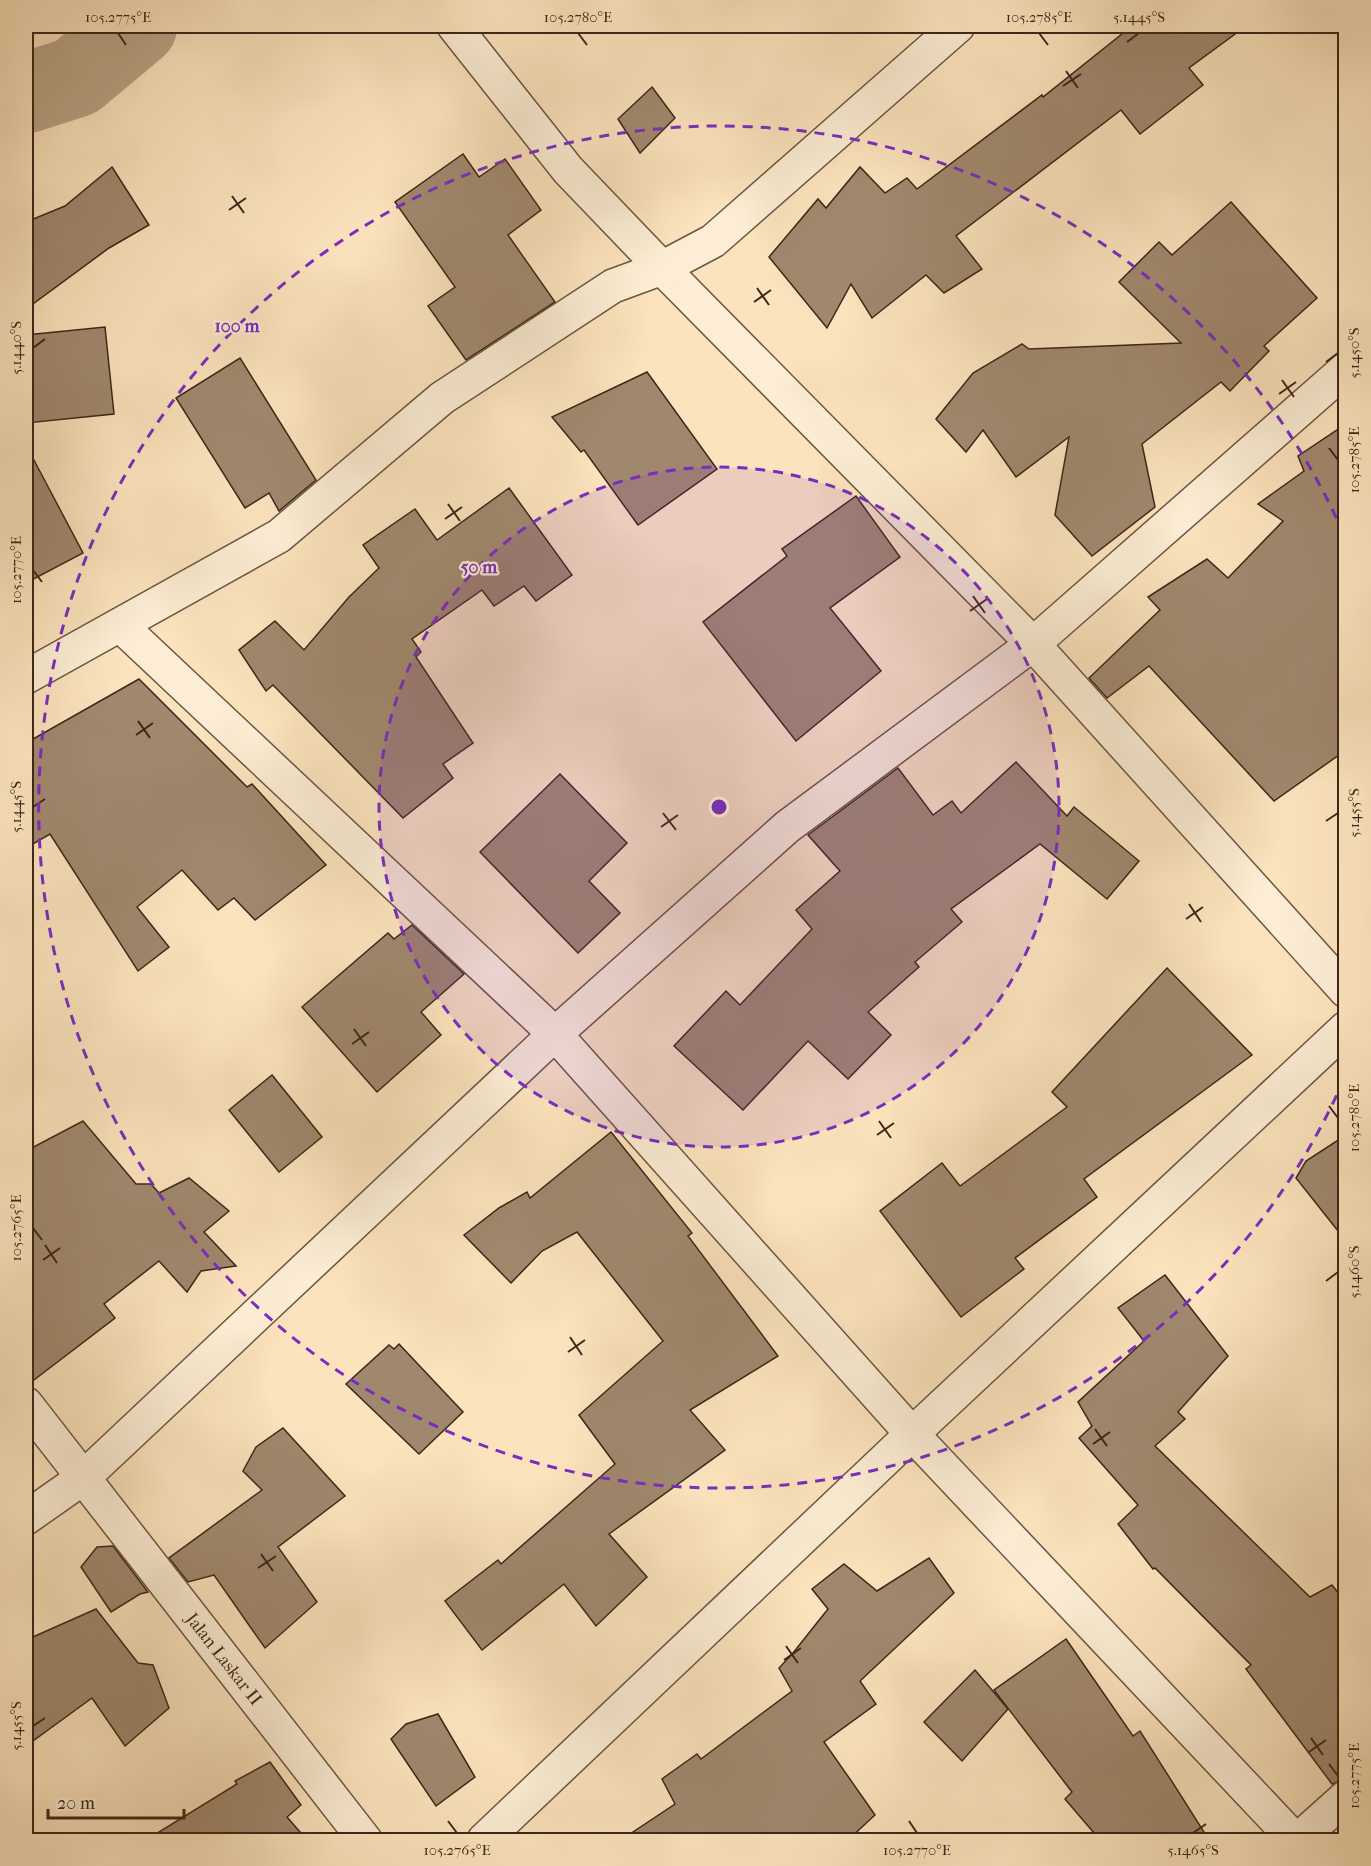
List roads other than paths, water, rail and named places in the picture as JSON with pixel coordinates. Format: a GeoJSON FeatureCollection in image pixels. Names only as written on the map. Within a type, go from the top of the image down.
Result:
{"type":"FeatureCollection","features":[{"type":"Feature","properties":{"kind":"street"},"geometry":{"type":"LineString","coordinates":[[454,26],[568,170],[1033,644],[1346,991]]}},
{"type":"Feature","properties":{"kind":"street"},"geometry":{"type":"LineString","coordinates":[[26,678],[279,536],[442,398],[613,286],[662,268],[713,241],[958,26]]}},
{"type":"Feature","properties":{"kind":"street"},"geometry":{"type":"LineString","coordinates":[[26,1518],[83,1478],[555,1034],[787,827],[1033,644],[1346,369]]}},
{"type":"Feature","properties":{"kind":"street"},"geometry":{"type":"LineString","coordinates":[[120,625],[555,1034],[912,1434],[1297,1840],[1346,1797]]}},
{"type":"Feature","properties":{"kind":"street"},"geometry":{"type":"LineString","coordinates":[[484,1840],[912,1434],[1346,1028]]}},
{"type":"Feature","properties":{"kind":"street","name":"Jalan Laskar II"},"geometry":{"type":"LineString","coordinates":[[26,1404],[365,1840]]}},
{"type":"Feature","properties":{"kind":"waterway"},"geometry":{"type":"LineString","coordinates":[[26,93],[76,77],[137,26]]}}]}
